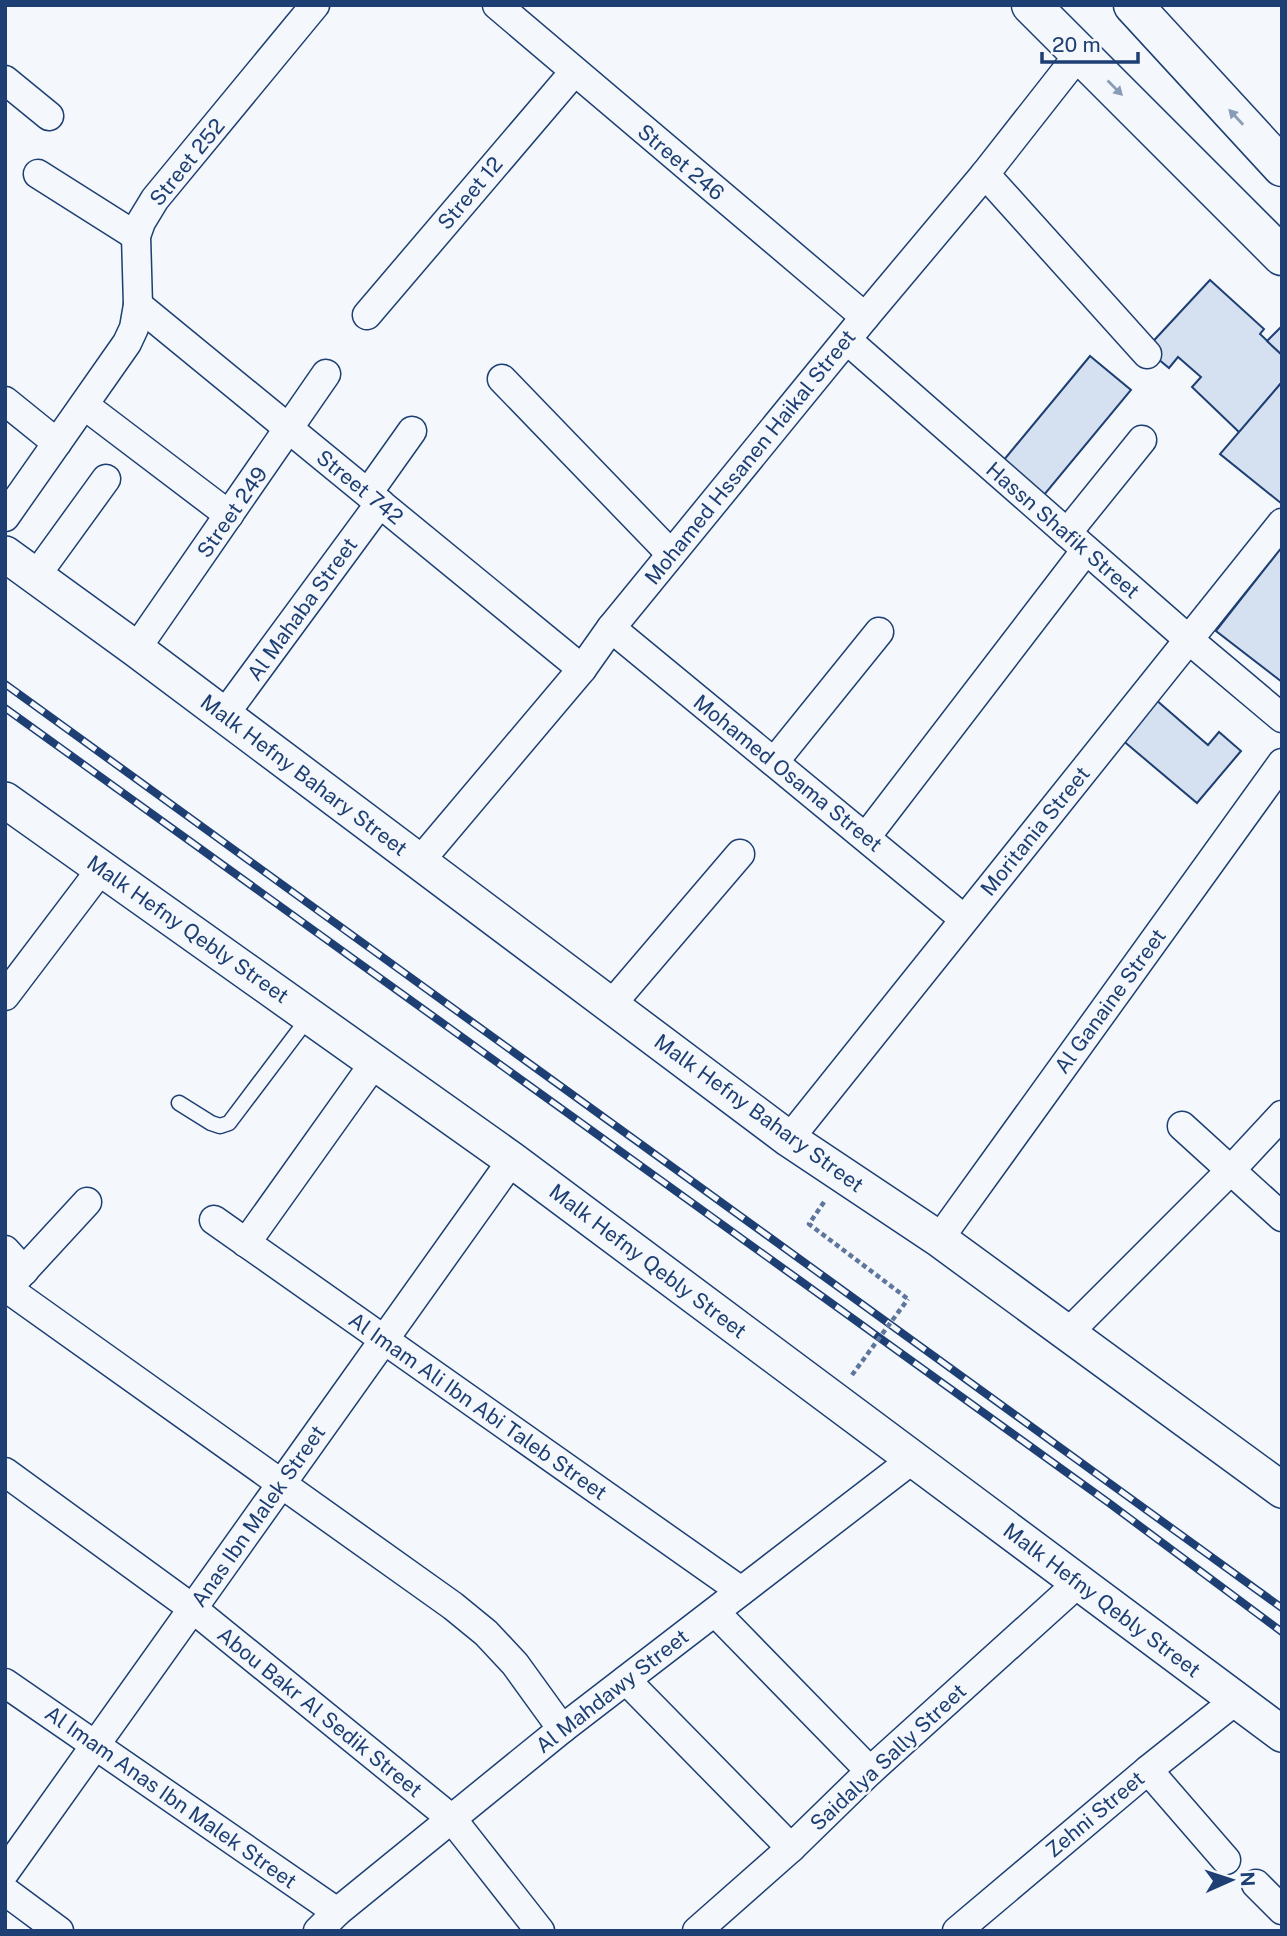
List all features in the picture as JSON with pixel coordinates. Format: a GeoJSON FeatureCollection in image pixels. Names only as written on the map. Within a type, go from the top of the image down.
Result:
{"type":"FeatureCollection","features":[{"type":"Feature","properties":{"kind":"main road"},"geometry":{"type":"LineString","coordinates":[[1031,5],[1282,256]]}},
{"type":"Feature","properties":{"kind":"main road"},"geometry":{"type":"LineString","coordinates":[[1133,5],[1282,167]]}},
{"type":"Feature","properties":{"kind":"street","name":"Street 252"},"geometry":{"type":"LineString","coordinates":[[5,517],[127,343],[134,328],[138,305],[136,236],[155,199],[315,5]]}},
{"type":"Feature","properties":{"kind":"street","name":"Street 246"},"geometry":{"type":"LineString","coordinates":[[497,5],[865,317]]}},
{"type":"Feature","properties":{"kind":"street","name":"Mohamed Hssanen Haikal Street"},"geometry":{"type":"LineString","coordinates":[[420,861],[582,669],[611,628],[985,174],[1080,53]]}},
{"type":"Feature","properties":{"kind":"street","name":"Street 12"},"geometry":{"type":"LineString","coordinates":[[367,315],[574,72]]}},
{"type":"Feature","properties":{"kind":"street"},"geometry":{"type":"LineString","coordinates":[[5,80],[49,116]]}},
{"type":"Feature","properties":{"kind":"street"},"geometry":{"type":"LineString","coordinates":[[38,174],[136,236]]}},
{"type":"Feature","properties":{"kind":"street"},"geometry":{"type":"LineString","coordinates":[[985,174],[1147,354]]}},
{"type":"Feature","properties":{"kind":"street","name":"Street 742"},"geometry":{"type":"LineString","coordinates":[[138,305],[582,669]]}},
{"type":"Feature","properties":{"kind":"street","name":"Hassn Shafik Street"},"geometry":{"type":"LineString","coordinates":[[847,340],[1282,718]]}},
{"type":"Feature","properties":{"kind":"street","name":"Street 249"},"geometry":{"type":"LineString","coordinates":[[136,649],[326,374]]}},
{"type":"Feature","properties":{"kind":"street"},"geometry":{"type":"LineString","coordinates":[[502,379],[671,554]]}},
{"type":"Feature","properties":{"kind":"street"},"geometry":{"type":"LineString","coordinates":[[5,401],[57,443]]}},
{"type":"Feature","properties":{"kind":"street"},"geometry":{"type":"LineString","coordinates":[[84,405],[229,515]]}},
{"type":"Feature","properties":{"kind":"street","name":"Al Mahaba Street"},"geometry":{"type":"LineString","coordinates":[[224,715],[374,498],[412,431]]}},
{"type":"Feature","properties":{"kind":"street"},"geometry":{"type":"LineString","coordinates":[[866,837],[1077,541],[1142,440]]}},
{"type":"Feature","properties":{"kind":"street"},"geometry":{"type":"LineString","coordinates":[[35,577],[106,479]]}},
{"type":"Feature","properties":{"kind":"street","name":"Moritania Street"},"geometry":{"type":"LineString","coordinates":[[789,1139],[1282,523]]}},
{"type":"Feature","properties":{"kind":"street","name":"Malk Hefny Bahary Street"},"geometry":{"type":"LineString","coordinates":[[5,554],[136,649],[789,1139],[939,1239],[1282,1490]]}},
{"type":"Feature","properties":{"kind":"street","name":"Mohamed Osama Street"},"geometry":{"type":"LineString","coordinates":[[611,628],[964,919]]}},
{"type":"Feature","properties":{"kind":"street"},"geometry":{"type":"LineString","coordinates":[[774,762],[879,632]]}},
{"type":"Feature","properties":{"kind":"street","name":"Al Ganaine Street"},"geometry":{"type":"LineString","coordinates":[[939,1239],[1282,763]]}},
{"type":"Feature","properties":{"kind":"street","name":"Malk Hefny Qebly Street"},"geometry":{"type":"LineString","coordinates":[[5,800],[512,1160],[1282,1734]]}},
{"type":"Feature","properties":{"kind":"street"},"geometry":{"type":"LineString","coordinates":[[611,1005],[740,854]]}},
{"type":"Feature","properties":{"kind":"street"},"geometry":{"type":"LineString","coordinates":[[5,996],[102,868]]}},
{"type":"Feature","properties":{"kind":"street"},"geometry":{"type":"LineString","coordinates":[[246,1243],[374,1062]]}},
{"type":"Feature","properties":{"kind":"street"},"geometry":{"type":"LineString","coordinates":[[1068,1333],[1230,1171],[1282,1115]]}},
{"type":"Feature","properties":{"kind":"street"},"geometry":{"type":"LineString","coordinates":[[1182,1126],[1282,1217]]}},
{"type":"Feature","properties":{"kind":"street","name":"Anas Ibn Malek Street"},"geometry":{"type":"LineString","coordinates":[[5,1872],[512,1160]]}},
{"type":"Feature","properties":{"kind":"street"},"geometry":{"type":"LineString","coordinates":[[12,1284],[87,1202]]}},
{"type":"Feature","properties":{"kind":"street","name":"Al Imam Ali Ibn Abi Taleb Street"},"geometry":{"type":"LineString","coordinates":[[214,1220],[741,1591]]}},
{"type":"Feature","properties":{"kind":"street"},"geometry":{"type":"LineString","coordinates":[[5,1250],[12,1284],[453,1606],[486,1633],[515,1664],[562,1729]]}},
{"type":"Feature","properties":{"kind":"street","name":"Al Mahdawy Street"},"geometry":{"type":"LineString","coordinates":[[327,1921],[562,1729],[913,1459]]}},
{"type":"Feature","properties":{"kind":"street","name":"Abou Bakr Al Sedik Street"},"geometry":{"type":"LineString","coordinates":[[5,1472],[192,1608],[452,1819],[540,1931]]}},
{"type":"Feature","properties":{"kind":"street","name":"Saidalya Sally Street"},"geometry":{"type":"LineString","coordinates":[[697,1931],[791,1848],[870,1771],[1078,1583]]}},
{"type":"Feature","properties":{"kind":"street"},"geometry":{"type":"LineString","coordinates":[[715,1612],[870,1771]]}},
{"type":"Feature","properties":{"kind":"street"},"geometry":{"type":"LineString","coordinates":[[626,1680],[791,1848]]}},
{"type":"Feature","properties":{"kind":"street","name":"Al Imam Anas Ibn Malek Street"},"geometry":{"type":"LineString","coordinates":[[5,1683],[95,1745],[327,1921]]}},
{"type":"Feature","properties":{"kind":"street","name":"Zehni Street"},"geometry":{"type":"LineString","coordinates":[[957,1931],[1148,1770],[1236,1700]]}},
{"type":"Feature","properties":{"kind":"street"},"geometry":{"type":"LineString","coordinates":[[1148,1770],[1226,1860]]}},
{"type":"Feature","properties":{"kind":"street"},"geometry":{"type":"LineString","coordinates":[[1256,1884],[1282,1910]]}},
{"type":"Feature","properties":{"kind":"street"},"geometry":{"type":"LineString","coordinates":[[5,1891],[59,1931]]}},
{"type":"Feature","properties":{"kind":"lane"},"geometry":{"type":"LineString","coordinates":[[179,1103],[211,1123],[220,1126],[229,1123],[310,1016]]}},
{"type":"Feature","properties":{"kind":"path"},"geometry":{"type":"LineString","coordinates":[[809,1224],[908,1299],[852,1375]]}},
{"type":"Feature","properties":{"kind":"building"},"geometry":{"type":"Polygon","coordinates":[[[1210,280],[1264,329],[1260,334],[1282,355],[1282,382],[1240,433],[1192,387],[1201,377],[1178,357],[1169,368],[1146,349],[1210,280]]]}},
{"type":"Feature","properties":{"kind":"building"},"geometry":{"type":"Polygon","coordinates":[[[1282,326],[1282,355],[1267,341],[1282,326]]]}},
{"type":"Feature","properties":{"kind":"building"},"geometry":{"type":"Polygon","coordinates":[[[1090,356],[1131,390],[1039,501],[1003,461],[1090,356]]]}},
{"type":"Feature","properties":{"kind":"building"},"geometry":{"type":"Polygon","coordinates":[[[1282,382],[1282,504],[1220,454],[1282,382]]]}},
{"type":"Feature","properties":{"kind":"building"},"geometry":{"type":"Polygon","coordinates":[[[1282,547],[1282,682],[1216,631],[1282,547]]]}},
{"type":"Feature","properties":{"kind":"building"},"geometry":{"type":"Polygon","coordinates":[[[1155,699],[1208,745],[1219,732],[1241,751],[1197,803],[1121,739],[1155,699]]]}},
{"type":"Feature","properties":{"kind":"railway"},"geometry":{"type":"LineString","coordinates":[[5,684],[1282,1608]]}},
{"type":"Feature","properties":{"kind":"railway"},"geometry":{"type":"LineString","coordinates":[[5,708],[1109,1503],[1282,1632]]}}]}
